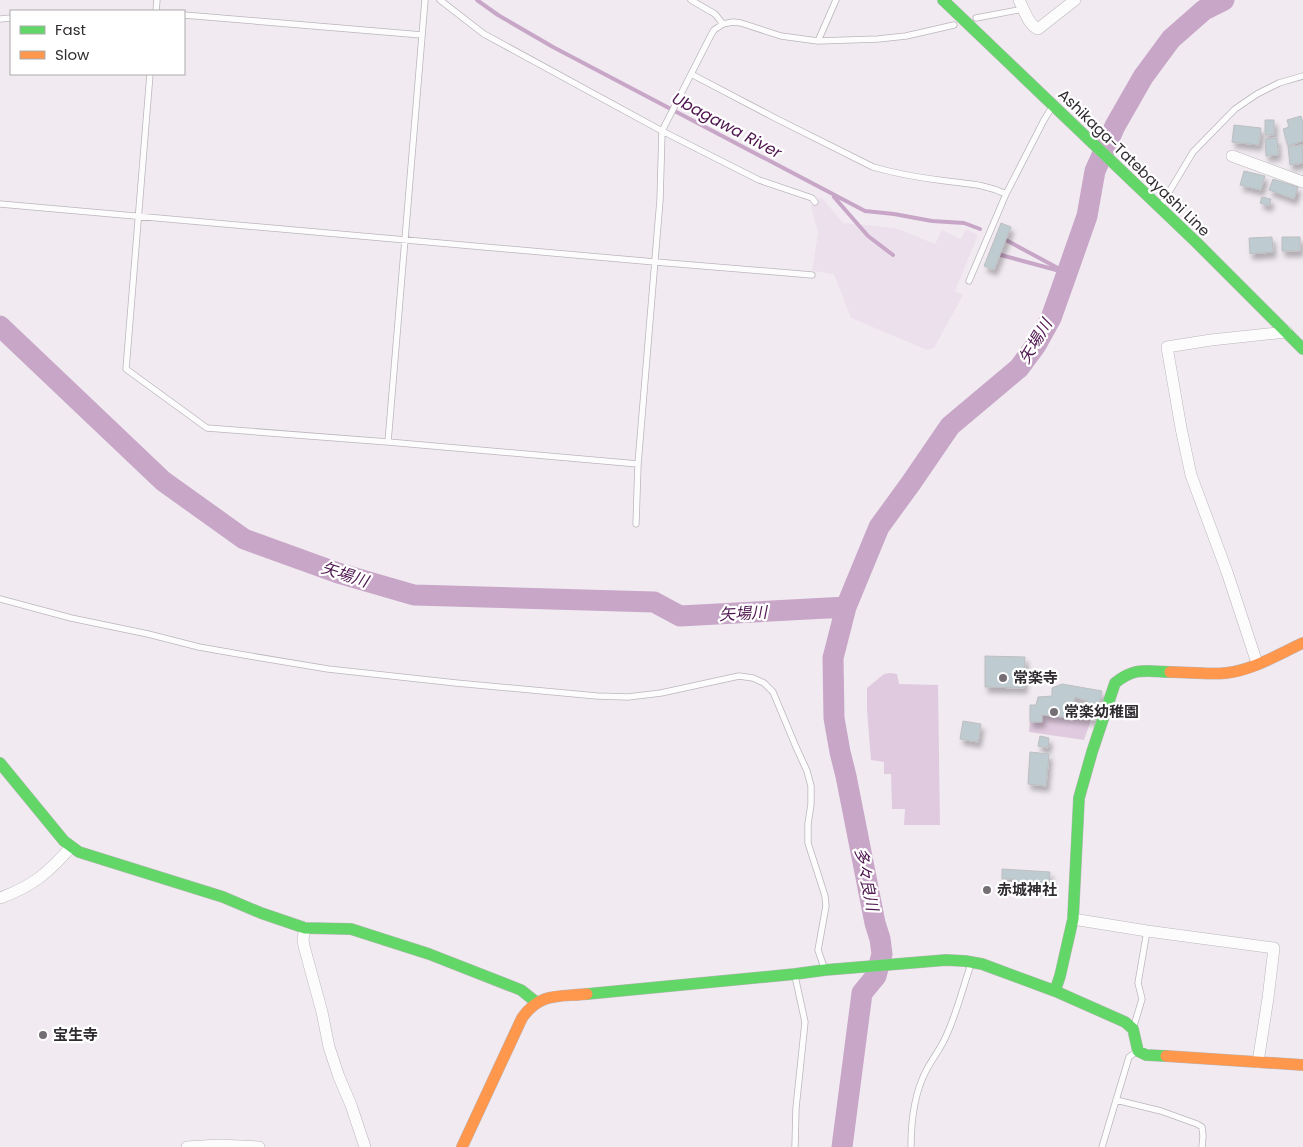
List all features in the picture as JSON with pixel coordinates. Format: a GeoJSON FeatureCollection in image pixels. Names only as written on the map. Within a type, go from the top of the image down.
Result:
{"type":"FeatureCollection","features":[{"type":"Feature","properties":{"kind":"street","name":"Ashikaga-Tatebayashi Line"},"geometry":{"type":"LineString","coordinates":[[943,0],[1303,349]]}},
{"type":"Feature","properties":{"kind":"street"},"geometry":{"type":"LineString","coordinates":[[1021,4],[1031,24],[1038,28],[1075,0]]}},
{"type":"Feature","properties":{"kind":"street"},"geometry":{"type":"LineString","coordinates":[[1232,156],[1303,182]]}},
{"type":"Feature","properties":{"kind":"street"},"geometry":{"type":"LineString","coordinates":[[1257,663],[1227,572],[1191,475],[1167,347],[1287,332]]}},
{"type":"Feature","properties":{"kind":"street"},"geometry":{"type":"LineString","coordinates":[[1055,991],[1073,919],[1079,798],[1115,683],[1124,676],[1136,671],[1234,671],[1303,643]]}},
{"type":"Feature","properties":{"kind":"street"},"geometry":{"type":"LineString","coordinates":[[0,763],[64,841],[71,848],[90,857],[223,897],[304,928],[351,928],[429,954],[521,990],[536,1002]]}},
{"type":"Feature","properties":{"kind":"street"},"geometry":{"type":"LineString","coordinates":[[0,898],[34,883],[45,875],[71,848]]}},
{"type":"Feature","properties":{"kind":"street"},"geometry":{"type":"LineString","coordinates":[[1073,919],[1274,948],[1258,1062]]}},
{"type":"Feature","properties":{"kind":"street"},"geometry":{"type":"LineString","coordinates":[[304,928],[304,946],[322,1012],[329,1047],[365,1147]]}},
{"type":"Feature","properties":{"kind":"street"},"geometry":{"type":"LineString","coordinates":[[462,1147],[522,1018],[536,1002],[545,998],[825,970],[946,960],[972,962],[1055,991],[1125,1022],[1132,1029],[1138,1050],[1146,1054],[1303,1065]]}},
{"type":"Feature","properties":{"kind":"street"},"geometry":{"type":"LineString","coordinates":[[187,1147],[219,1145],[259,1147]]}},
{"type":"Feature","properties":{"kind":"lane"},"geometry":{"type":"LineString","coordinates":[[388,442],[424,0]]}},
{"type":"Feature","properties":{"kind":"lane"},"geometry":{"type":"LineString","coordinates":[[440,0],[484,34],[662,131],[759,180],[812,198],[816,202]]}},
{"type":"Feature","properties":{"kind":"lane"},"geometry":{"type":"LineString","coordinates":[[691,0],[715,14],[723,24]]}},
{"type":"Feature","properties":{"kind":"lane"},"geometry":{"type":"LineString","coordinates":[[818,41],[836,0]]}},
{"type":"Feature","properties":{"kind":"lane"},"geometry":{"type":"LineString","coordinates":[[976,18],[1021,4]]}},
{"type":"Feature","properties":{"kind":"lane"},"geometry":{"type":"LineString","coordinates":[[185,16],[422,35]]}},
{"type":"Feature","properties":{"kind":"lane"},"geometry":{"type":"LineString","coordinates":[[636,524],[638,464],[660,200],[662,131],[714,30],[723,24],[733,22],[781,36],[818,41],[906,36],[954,25]]}},
{"type":"Feature","properties":{"kind":"lane"},"geometry":{"type":"LineString","coordinates":[[150,75],[126,369],[206,428],[638,464]]}},
{"type":"Feature","properties":{"kind":"lane"},"geometry":{"type":"LineString","coordinates":[[690,76],[873,167],[925,178],[983,185],[1006,194]]}},
{"type":"Feature","properties":{"kind":"lane"},"geometry":{"type":"LineString","coordinates":[[1156,205],[1194,152],[1235,109],[1257,94],[1280,83],[1303,76]]}},
{"type":"Feature","properties":{"kind":"lane"},"geometry":{"type":"LineString","coordinates":[[969,281],[1006,194],[1046,117],[1056,108]]}},
{"type":"Feature","properties":{"kind":"lane"},"geometry":{"type":"LineString","coordinates":[[0,204],[812,275]]}},
{"type":"Feature","properties":{"kind":"lane"},"geometry":{"type":"LineString","coordinates":[[0,598],[71,618],[199,647],[328,669],[446,682],[597,696],[628,697],[661,693],[739,676],[753,678],[764,683],[773,692],[807,771],[811,786],[808,844],[826,896],[818,950],[825,970]]}},
{"type":"Feature","properties":{"kind":"lane"},"geometry":{"type":"LineString","coordinates":[[1132,1029],[1142,999],[1138,983],[1147,931]]}},
{"type":"Feature","properties":{"kind":"lane"},"geometry":{"type":"LineString","coordinates":[[911,1147],[912,1124],[918,1089],[925,1072],[947,1036],[972,962]]}},
{"type":"Feature","properties":{"kind":"lane"},"geometry":{"type":"LineString","coordinates":[[795,974],[805,1022],[796,1108],[795,1147]]}},
{"type":"Feature","properties":{"kind":"lane"},"geometry":{"type":"LineString","coordinates":[[1102,1147],[1129,1057],[1138,1050]]}},
{"type":"Feature","properties":{"kind":"lane"},"geometry":{"type":"LineString","coordinates":[[1116,1100],[1161,1111],[1202,1127],[1202,1147]]}},
{"type":"Feature","properties":{"kind":"shaded area"},"geometry":{"type":"Polygon","coordinates":[[[821,197],[843,223],[895,228],[935,244],[942,230],[961,239],[966,229],[978,235],[955,291],[963,295],[934,348],[927,350],[851,318],[834,274],[812,271],[818,233],[811,206],[821,197]]]}},
{"type":"Feature","properties":{"kind":"shaded area"},"geometry":{"type":"Polygon","coordinates":[[[884,674],[897,674],[899,684],[938,685],[940,825],[904,825],[905,809],[892,809],[891,774],[884,774],[884,762],[871,760],[867,688],[884,674]]]}},
{"type":"Feature","properties":{"kind":"shaded area"},"geometry":{"type":"Polygon","coordinates":[[[1042,715],[1090,719],[1084,740],[1029,732],[1030,722],[1042,722],[1042,715]]]}},
{"type":"Feature","properties":{"kind":"building"},"geometry":{"type":"Polygon","coordinates":[[[1301,116],[1303,141],[1288,146],[1283,129],[1289,127],[1287,120],[1301,116]]]}},
{"type":"Feature","properties":{"kind":"building"},"geometry":{"type":"Polygon","coordinates":[[[1265,120],[1274,120],[1274,135],[1265,135],[1265,120]]]}},
{"type":"Feature","properties":{"kind":"building"},"geometry":{"type":"Polygon","coordinates":[[[1234,125],[1261,128],[1259,145],[1232,142],[1234,125]]]}},
{"type":"Feature","properties":{"kind":"building"},"geometry":{"type":"Polygon","coordinates":[[[1277,138],[1278,155],[1266,156],[1265,139],[1277,138]]]}},
{"type":"Feature","properties":{"kind":"building"},"geometry":{"type":"Polygon","coordinates":[[[1302,145],[1303,163],[1290,165],[1288,147],[1302,145]]]}},
{"type":"Feature","properties":{"kind":"building"},"geometry":{"type":"Polygon","coordinates":[[[1244,171],[1265,176],[1261,190],[1240,185],[1244,171]]]}},
{"type":"Feature","properties":{"kind":"building"},"geometry":{"type":"Polygon","coordinates":[[[1273,179],[1298,187],[1294,199],[1269,190],[1273,179]]]}},
{"type":"Feature","properties":{"kind":"building"},"geometry":{"type":"Polygon","coordinates":[[[1262,197],[1271,199],[1269,206],[1260,203],[1262,197]]]}},
{"type":"Feature","properties":{"kind":"building"},"geometry":{"type":"Polygon","coordinates":[[[1001,223],[1011,227],[994,270],[984,266],[1001,223]]]}},
{"type":"Feature","properties":{"kind":"building"},"geometry":{"type":"Polygon","coordinates":[[[1272,237],[1273,252],[1250,254],[1249,238],[1272,237]]]}},
{"type":"Feature","properties":{"kind":"building"},"geometry":{"type":"Polygon","coordinates":[[[1282,237],[1300,237],[1300,251],[1282,251],[1282,237]]]}},
{"type":"Feature","properties":{"kind":"building"},"geometry":{"type":"Polygon","coordinates":[[[985,656],[1025,657],[1024,688],[985,687],[985,656]]]}},
{"type":"Feature","properties":{"kind":"building"},"geometry":{"type":"Polygon","coordinates":[[[1062,684],[1102,691],[1096,720],[1042,715],[1042,722],[1030,722],[1030,705],[1036,705],[1038,697],[1052,696],[1052,688],[1062,684]],[[1075,697],[1073,704],[1086,705],[1088,701],[1075,697]]]}},
{"type":"Feature","properties":{"kind":"building"},"geometry":{"type":"Polygon","coordinates":[[[963,721],[981,724],[978,742],[960,739],[963,721]]]}},
{"type":"Feature","properties":{"kind":"building"},"geometry":{"type":"Polygon","coordinates":[[[1040,736],[1049,738],[1048,748],[1038,746],[1040,736]]]}},
{"type":"Feature","properties":{"kind":"building"},"geometry":{"type":"Polygon","coordinates":[[[1030,752],[1049,754],[1046,786],[1028,784],[1030,752]]]}},
{"type":"Feature","properties":{"kind":"building"},"geometry":{"type":"Polygon","coordinates":[[[1002,869],[1050,872],[1049,887],[1013,885],[1014,879],[1002,879],[1002,869]]]}},
{"type":"Feature","properties":{"kind":"waterway","name":"Ubagawa River"},"geometry":{"type":"LineString","coordinates":[[477,0],[498,15],[553,47],[865,211],[932,221],[964,223],[980,229]]}},
{"type":"Feature","properties":{"kind":"waterway","name":"矢場川"},"geometry":{"type":"LineString","coordinates":[[842,1147],[862,993],[876,976],[882,954],[834,718],[833,658],[846,607],[879,527],[950,426],[1019,368],[1036,345],[1051,318],[1087,216],[1095,171],[1115,126],[1143,77],[1171,39],[1204,10],[1224,0]]}},
{"type":"Feature","properties":{"kind":"waterway"},"geometry":{"type":"LineString","coordinates":[[834,197],[868,236],[893,255]]}},
{"type":"Feature","properties":{"kind":"waterway","name":"Ubagawa River"},"geometry":{"type":"LineString","coordinates":[[1006,240],[1067,273]]}},
{"type":"Feature","properties":{"kind":"waterway"},"geometry":{"type":"LineString","coordinates":[[1001,255],[1060,271]]}},
{"type":"Feature","properties":{"kind":"waterway","name":"矢場川"},"geometry":{"type":"LineString","coordinates":[[0,326],[163,481],[244,539],[338,573],[414,595],[654,602],[680,616],[846,607]]}},
{"type":"Feature","properties":{"kind":"traffic: fast"},"geometry":{"type":"LineString","coordinates":[[943,0],[1197,243],[1303,349]]}},
{"type":"Feature","properties":{"kind":"traffic: fast"},"geometry":{"type":"LineString","coordinates":[[1055,991],[1073,919],[1079,798],[1115,683],[1135,672],[1170,672]]}},
{"type":"Feature","properties":{"kind":"traffic: fast"},"geometry":{"type":"LineString","coordinates":[[0,763],[64,841],[79,852],[223,897],[261,913],[305,928],[351,929],[429,954],[521,990],[536,1002]]}},
{"type":"Feature","properties":{"kind":"traffic: fast"},"geometry":{"type":"LineString","coordinates":[[587,994],[825,970],[946,960],[965,961],[982,964],[1055,991],[1125,1022],[1133,1029],[1138,1051],[1146,1055],[1166,1056]]}},
{"type":"Feature","properties":{"kind":"traffic: slow"},"geometry":{"type":"LineString","coordinates":[[1170,672],[1212,674],[1246,669],[1303,643]]}},
{"type":"Feature","properties":{"kind":"traffic: slow"},"geometry":{"type":"LineString","coordinates":[[462,1147],[522,1018],[536,1004],[551,997],[587,994]]}},
{"type":"Feature","properties":{"kind":"traffic: slow"},"geometry":{"type":"LineString","coordinates":[[1166,1056],[1303,1065]]}},
{"type":"Feature","properties":{"kind":"place","name":"常楽寺"},"geometry":{"type":"Point","coordinates":[1003,678]}},
{"type":"Feature","properties":{"kind":"place","name":"常楽幼稚園"},"geometry":{"type":"Point","coordinates":[1054,712]}},
{"type":"Feature","properties":{"kind":"place","name":"赤城神社"},"geometry":{"type":"Point","coordinates":[987,890]}},
{"type":"Feature","properties":{"kind":"place","name":"宝生寺"},"geometry":{"type":"Point","coordinates":[43,1035]}},
{"type":"Feature","properties":{"kind":"water label","name":"多々良川"},"geometry":{"type":"Point","coordinates":[867,879]}}]}
